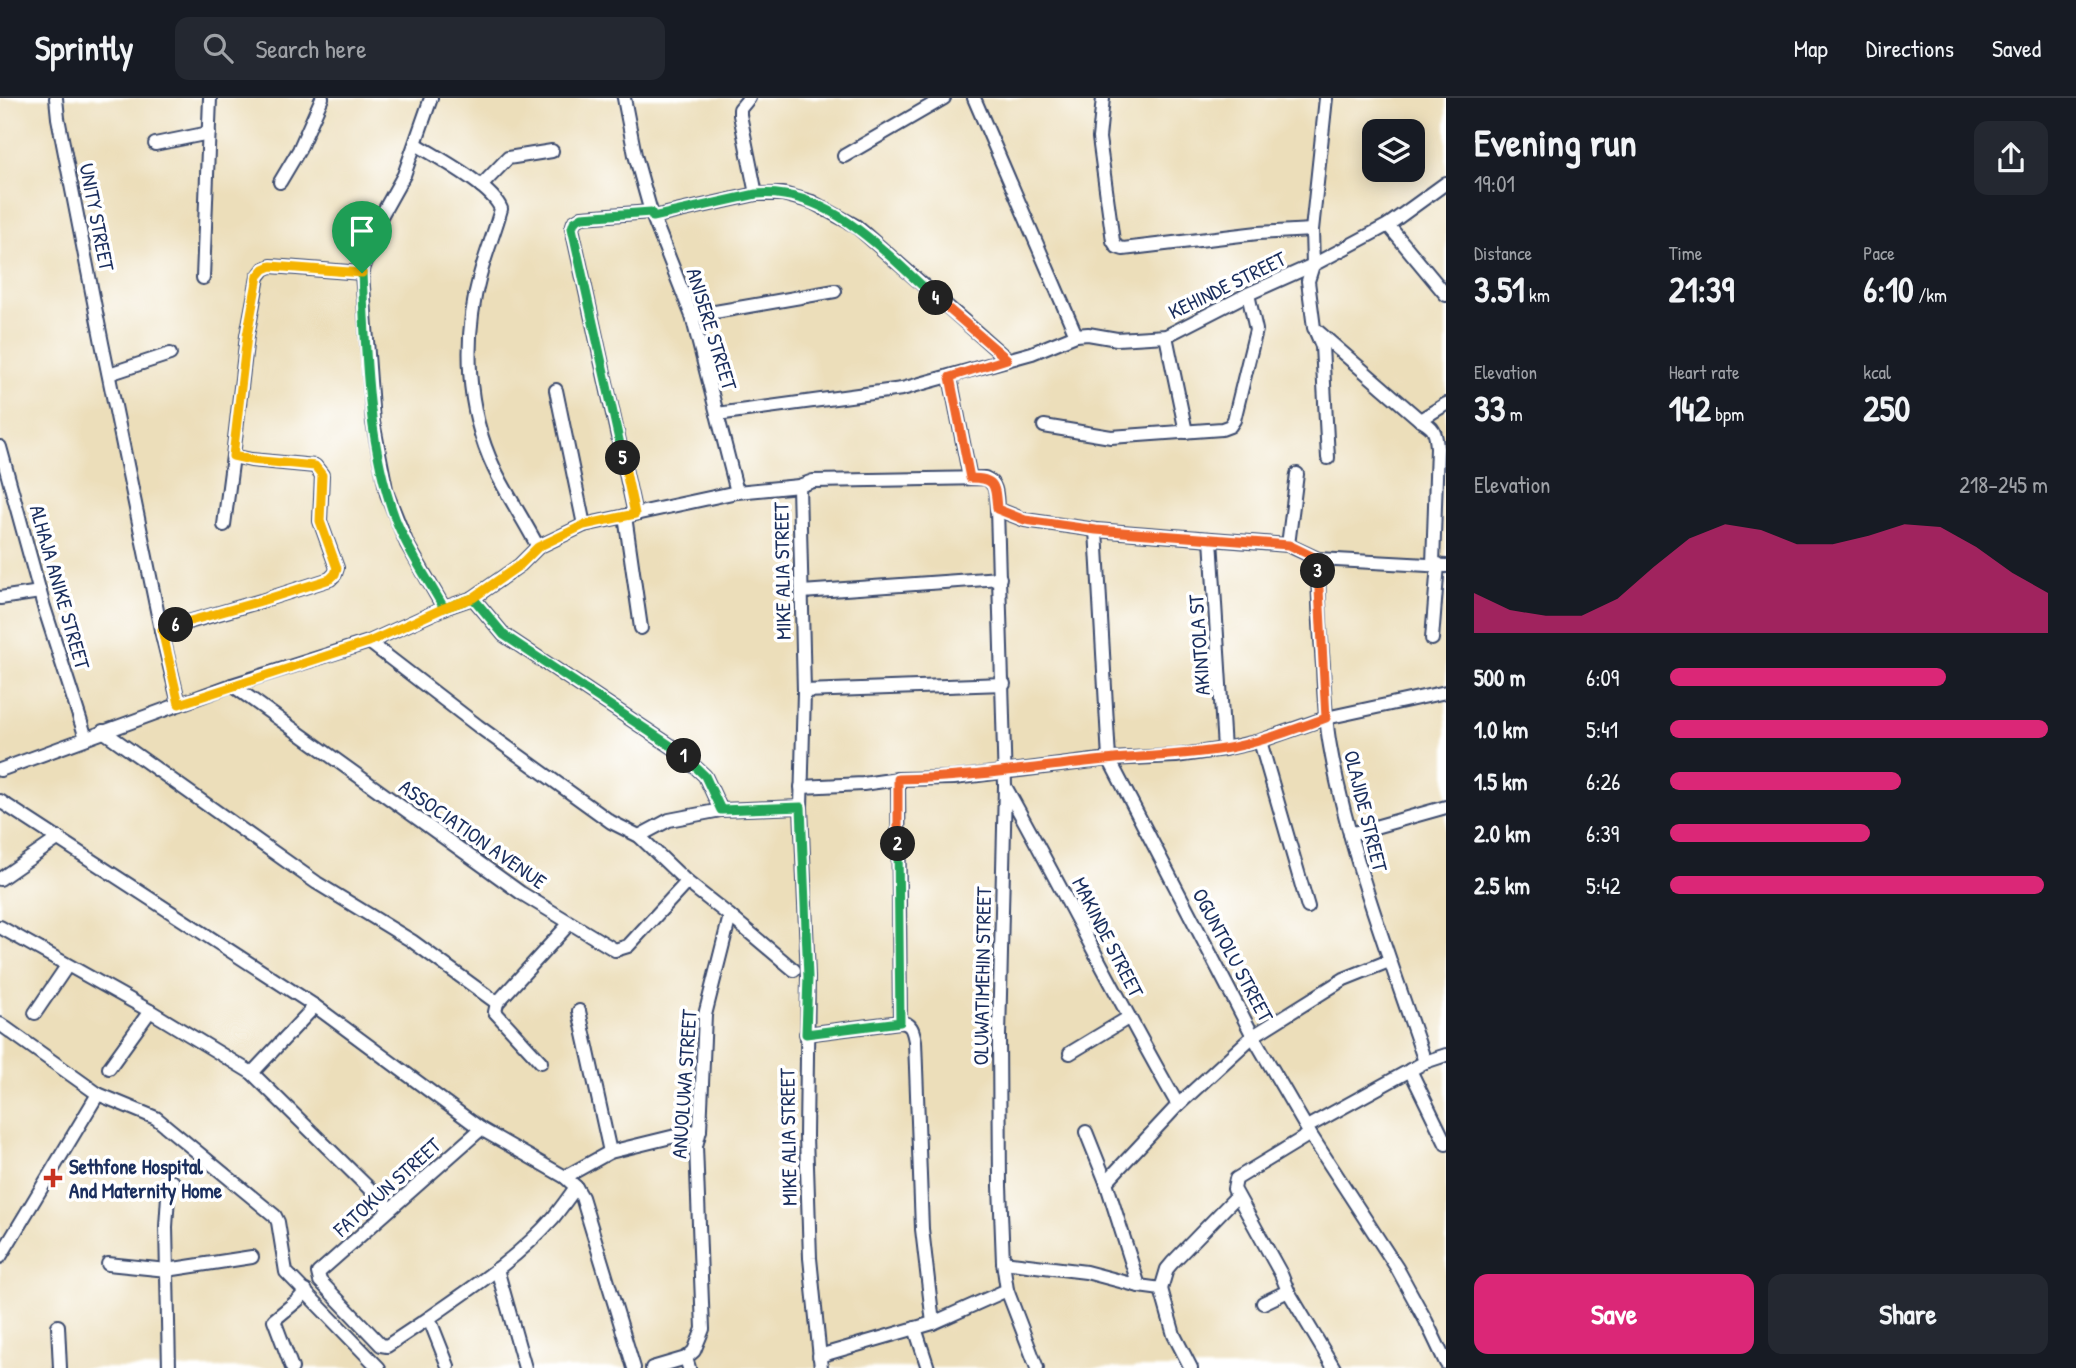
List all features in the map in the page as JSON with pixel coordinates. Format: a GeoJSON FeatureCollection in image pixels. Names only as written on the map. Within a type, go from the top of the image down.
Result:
{"type":"FeatureCollection","features":[{"type":"Feature","properties":{"kind":"street","name":"UNITY STREET"},"geometry":{"type":"LineString","coordinates":[[56,98],[108,374],[179,704]]}},
{"type":"Feature","properties":{"kind":"street"},"geometry":{"type":"LineString","coordinates":[[203,278],[210,98]]}},
{"type":"Feature","properties":{"kind":"street"},"geometry":{"type":"LineString","coordinates":[[280,182],[299,150],[322,98]]}},
{"type":"Feature","properties":{"kind":"street"},"geometry":{"type":"LineString","coordinates":[[431,98],[404,175],[380,218],[362,273],[373,422],[387,494],[407,544],[444,608]]}},
{"type":"Feature","properties":{"kind":"street","name":"ANISERE STREET"},"geometry":{"type":"LineString","coordinates":[[624,98],[635,155],[652,214],[692,316],[737,492]]}},
{"type":"Feature","properties":{"kind":"street"},"geometry":{"type":"LineString","coordinates":[[750,98],[744,104],[740,115],[756,194]]}},
{"type":"Feature","properties":{"kind":"street"},"geometry":{"type":"LineString","coordinates":[[844,156],[944,98]]}},
{"type":"Feature","properties":{"kind":"street"},"geometry":{"type":"LineString","coordinates":[[974,98],[1076,335]]}},
{"type":"Feature","properties":{"kind":"street"},"geometry":{"type":"LineString","coordinates":[[1103,98],[1099,138],[1113,241],[1117,247],[1123,249],[1258,233],[1312,230]]}},
{"type":"Feature","properties":{"kind":"street"},"geometry":{"type":"LineString","coordinates":[[1326,98],[1312,230],[1313,265],[1308,281],[1314,328],[1322,346],[1328,458]]}},
{"type":"Feature","properties":{"kind":"street"},"geometry":{"type":"LineString","coordinates":[[155,144],[209,133]]}},
{"type":"Feature","properties":{"kind":"street"},"geometry":{"type":"LineString","coordinates":[[416,144],[481,186],[498,202],[501,209],[474,302],[469,358],[471,385],[486,449],[538,547]]}},
{"type":"Feature","properties":{"kind":"street"},"geometry":{"type":"LineString","coordinates":[[481,186],[508,158],[552,151]]}},
{"type":"Feature","properties":{"kind":"street","name":"KEHINDE STREET"},"geometry":{"type":"LineString","coordinates":[[717,414],[902,388],[1032,353],[1076,335],[1117,338],[1166,336],[1248,294],[1313,265],[1388,225],[1446,183]]}},
{"type":"Feature","properties":{"kind":"street"},"geometry":{"type":"LineString","coordinates":[[641,628],[630,515],[572,228],[574,222],[582,217],[652,214],[756,194],[798,197],[856,226],[1007,359]]}},
{"type":"Feature","properties":{"kind":"street"},"geometry":{"type":"LineString","coordinates":[[1388,225],[1446,295]]}},
{"type":"Feature","properties":{"kind":"street"},"geometry":{"type":"LineString","coordinates":[[224,525],[247,336],[258,276],[271,266],[362,273]]}},
{"type":"Feature","properties":{"kind":"street"},"geometry":{"type":"LineString","coordinates":[[692,316],[835,291]]}},
{"type":"Feature","properties":{"kind":"street"},"geometry":{"type":"LineString","coordinates":[[1044,426],[1111,437],[1222,429],[1230,426],[1256,330],[1248,294]]}},
{"type":"Feature","properties":{"kind":"street"},"geometry":{"type":"LineString","coordinates":[[1314,328],[1420,420],[1432,426],[1436,434],[1439,565],[1432,639]]}},
{"type":"Feature","properties":{"kind":"street"},"geometry":{"type":"LineString","coordinates":[[1166,336],[1186,432]]}},
{"type":"Feature","properties":{"kind":"street"},"geometry":{"type":"LineString","coordinates":[[108,374],[170,354]]}},
{"type":"Feature","properties":{"kind":"street"},"geometry":{"type":"LineString","coordinates":[[0,770],[232,685],[369,642],[473,598],[520,565],[538,547],[584,525],[737,492],[800,486],[813,481],[970,478],[950,377]]}},
{"type":"Feature","properties":{"kind":"street"},"geometry":{"type":"LineString","coordinates":[[555,390],[584,525]]}},
{"type":"Feature","properties":{"kind":"street"},"geometry":{"type":"LineString","coordinates":[[1420,420],[1446,404]]}},
{"type":"Feature","properties":{"kind":"street","name":"ALHAJA ANIKE STREET"},"geometry":{"type":"LineString","coordinates":[[0,447],[6,491],[86,738]]}},
{"type":"Feature","properties":{"kind":"street"},"geometry":{"type":"LineString","coordinates":[[162,630],[330,579],[335,574],[337,568],[320,521],[322,475],[319,469],[315,466],[233,456]]}},
{"type":"Feature","properties":{"kind":"street"},"geometry":{"type":"LineString","coordinates":[[1289,545],[1297,474]]}},
{"type":"Feature","properties":{"kind":"street","name":"OLUWATIMEHIN STREET"},"geometry":{"type":"LineString","coordinates":[[970,478],[985,478],[995,487],[1000,579],[1005,786],[999,1036],[1003,1262],[1007,1290],[1037,1368]]}},
{"type":"Feature","properties":{"kind":"street","name":"MIKE ALIA STREET"},"geometry":{"type":"LineString","coordinates":[[800,486],[804,691],[801,807],[808,977],[806,1136],[809,1231],[820,1362]]}},
{"type":"Feature","properties":{"kind":"street"},"geometry":{"type":"LineString","coordinates":[[997,509],[1025,520],[1096,530],[1289,545],[1318,559],[1439,565]]}},
{"type":"Feature","properties":{"kind":"street","name":"OGUNTOLU STREET"},"geometry":{"type":"LineString","coordinates":[[1096,530],[1109,759],[1254,1036],[1309,1131],[1396,1268],[1445,1366]]}},
{"type":"Feature","properties":{"kind":"street","name":"AKINTOLA ST"},"geometry":{"type":"LineString","coordinates":[[1211,539],[1224,749]]}},
{"type":"Feature","properties":{"kind":"street","name":"OLAJIDE STREET"},"geometry":{"type":"LineString","coordinates":[[1318,559],[1326,718],[1350,834],[1389,961],[1425,1062]]}},
{"type":"Feature","properties":{"kind":"street"},"geometry":{"type":"LineString","coordinates":[[802,592],[1000,579]]}},
{"type":"Feature","properties":{"kind":"street"},"geometry":{"type":"LineString","coordinates":[[0,598],[40,592]]}},
{"type":"Feature","properties":{"kind":"street"},"geometry":{"type":"LineString","coordinates":[[473,598],[504,635],[677,750],[705,776],[721,810]]}},
{"type":"Feature","properties":{"kind":"street"},"geometry":{"type":"LineString","coordinates":[[369,642],[478,726],[600,814],[639,836],[687,883],[794,970]]}},
{"type":"Feature","properties":{"kind":"street"},"geometry":{"type":"LineString","coordinates":[[804,691],[1004,684]]}},
{"type":"Feature","properties":{"kind":"street","name":"ASSOCIATION AVENUE"},"geometry":{"type":"LineString","coordinates":[[232,685],[521,893],[615,950],[628,946],[687,883]]}},
{"type":"Feature","properties":{"kind":"street"},"geometry":{"type":"LineString","coordinates":[[801,787],[863,784],[898,779],[954,778],[1109,759],[1176,756],[1224,749],[1260,741],[1326,718],[1446,692]]}},
{"type":"Feature","properties":{"kind":"street"},"geometry":{"type":"LineString","coordinates":[[103,731],[317,883],[412,941],[497,1003]]}},
{"type":"Feature","properties":{"kind":"street"},"geometry":{"type":"LineString","coordinates":[[1260,741],[1308,907]]}},
{"type":"Feature","properties":{"kind":"street"},"geometry":{"type":"LineString","coordinates":[[898,779],[900,1022]]}},
{"type":"Feature","properties":{"kind":"street","name":"MAKINDE STREET"},"geometry":{"type":"LineString","coordinates":[[1005,786],[1063,890],[1128,1018],[1178,1105]]}},
{"type":"Feature","properties":{"kind":"street"},"geometry":{"type":"LineString","coordinates":[[0,801],[315,1006],[481,1129],[576,1186],[582,1197],[634,1368]]}},
{"type":"Feature","properties":{"kind":"street"},"geometry":{"type":"LineString","coordinates":[[639,836],[669,820],[721,810],[801,807]]}},
{"type":"Feature","properties":{"kind":"street"},"geometry":{"type":"LineString","coordinates":[[1350,834],[1446,807]]}},
{"type":"Feature","properties":{"kind":"street"},"geometry":{"type":"LineString","coordinates":[[0,878],[59,838]]}},
{"type":"Feature","properties":{"kind":"street","name":"ANUOLUWA STREET"},"geometry":{"type":"LineString","coordinates":[[687,1363],[700,1342],[703,1329],[696,1146],[705,1015],[730,916]]}},
{"type":"Feature","properties":{"kind":"street"},"geometry":{"type":"LineString","coordinates":[[541,1062],[495,1012],[497,1003],[569,924]]}},
{"type":"Feature","properties":{"kind":"street"},"geometry":{"type":"LineString","coordinates":[[0,928],[150,1010],[252,1073],[390,1209]]}},
{"type":"Feature","properties":{"kind":"street"},"geometry":{"type":"LineString","coordinates":[[1106,1182],[1178,1105],[1254,1036],[1343,979],[1389,961]]}},
{"type":"Feature","properties":{"kind":"street"},"geometry":{"type":"LineString","coordinates":[[35,1013],[67,966]]}},
{"type":"Feature","properties":{"kind":"street"},"geometry":{"type":"LineString","coordinates":[[252,1073],[315,1006]]}},
{"type":"Feature","properties":{"kind":"street"},"geometry":{"type":"LineString","coordinates":[[109,1068],[150,1010]]}},
{"type":"Feature","properties":{"kind":"street"},"geometry":{"type":"LineString","coordinates":[[579,1011],[610,1152]]}},
{"type":"Feature","properties":{"kind":"street"},"geometry":{"type":"LineString","coordinates":[[1070,1053],[1128,1018]]}},
{"type":"Feature","properties":{"kind":"street"},"geometry":{"type":"LineString","coordinates":[[806,1034],[900,1022],[906,1022],[913,1028],[923,1245],[927,1256],[933,1323]]}},
{"type":"Feature","properties":{"kind":"street"},"geometry":{"type":"LineString","coordinates":[[0,1041],[4,1026],[98,1094],[156,1118],[275,1216],[286,1272],[379,1368]]}},
{"type":"Feature","properties":{"kind":"street"},"geometry":{"type":"LineString","coordinates":[[1334,1368],[1288,1292],[1281,1274],[1236,1197],[1234,1184],[1236,1179],[1309,1131],[1410,1070],[1446,1055]]}},
{"type":"Feature","properties":{"kind":"street"},"geometry":{"type":"LineString","coordinates":[[1410,1070],[1446,1144]]}},
{"type":"Feature","properties":{"kind":"street"},"geometry":{"type":"LineString","coordinates":[[0,1257],[98,1094]]}},
{"type":"Feature","properties":{"kind":"street","name":"FATOKUN STREET"},"geometry":{"type":"LineString","coordinates":[[429,1318],[387,1346],[381,1345],[320,1281],[318,1273],[481,1129]]}},
{"type":"Feature","properties":{"kind":"street"},"geometry":{"type":"LineString","coordinates":[[565,1177],[610,1152],[699,1130]]}},
{"type":"Feature","properties":{"kind":"street"},"geometry":{"type":"LineString","coordinates":[[1086,1132],[1106,1182],[1139,1286]]}},
{"type":"Feature","properties":{"kind":"street"},"geometry":{"type":"LineString","coordinates":[[169,1368],[168,1196],[173,1182]]}},
{"type":"Feature","properties":{"kind":"street"},"geometry":{"type":"LineString","coordinates":[[448,1366],[429,1318],[497,1269],[553,1217],[576,1186]]}},
{"type":"Feature","properties":{"kind":"street"},"geometry":{"type":"LineString","coordinates":[[1191,1368],[1174,1335],[1161,1289],[1167,1269],[1236,1197]]}},
{"type":"Feature","properties":{"kind":"street"},"geometry":{"type":"LineString","coordinates":[[108,1264],[167,1270],[252,1257]]}},
{"type":"Feature","properties":{"kind":"street"},"geometry":{"type":"LineString","coordinates":[[1003,1262],[1086,1272],[1161,1289]]}},
{"type":"Feature","properties":{"kind":"street"},"geometry":{"type":"LineString","coordinates":[[497,1269],[525,1368]]}},
{"type":"Feature","properties":{"kind":"street"},"geometry":{"type":"LineString","coordinates":[[820,1362],[933,1323],[1007,1290]]}},
{"type":"Feature","properties":{"kind":"street"},"geometry":{"type":"LineString","coordinates":[[292,1368],[289,1355],[274,1324],[276,1317],[306,1291]]}},
{"type":"Feature","properties":{"kind":"street"},"geometry":{"type":"LineString","coordinates":[[1263,1303],[1288,1292]]}},
{"type":"Feature","properties":{"kind":"street"},"geometry":{"type":"LineString","coordinates":[[58,1326],[60,1368]]}},
{"type":"Feature","properties":{"kind":"street"},"geometry":{"type":"LineString","coordinates":[[915,1328],[928,1368]]}},
{"type":"Feature","properties":{"kind":"street"},"geometry":{"type":"LineString","coordinates":[[652,1368],[687,1363]]}},
{"type":"Feature","properties":{"kind":"place","name":"Sethfone Hospital And Maternity Home"},"geometry":{"type":"Point","coordinates":[53,1178]}},
{"type":"Feature","properties":{"kind":"route"},"geometry":{"type":"LineString","coordinates":[[362,273],[271,266],[258,276],[247,336],[233,456],[315,466],[319,469],[322,475],[320,521],[337,568],[330,579],[162,630],[179,704],[369,642],[473,598],[520,565],[538,547],[584,525],[635,514],[572,228],[574,222],[582,217],[651,212],[653,217],[769,193],[812,202],[856,226],[1007,359],[950,377],[970,478],[990,480],[995,487],[997,509],[1025,520],[1096,530],[1289,545],[1318,559],[1326,718],[1260,741],[1176,756],[1109,759],[954,778],[898,779],[900,1022],[806,1034],[808,977],[801,807],[721,810],[705,776],[677,750],[504,635],[473,598],[444,608],[407,544],[387,494],[373,422],[362,273]]}}]}
